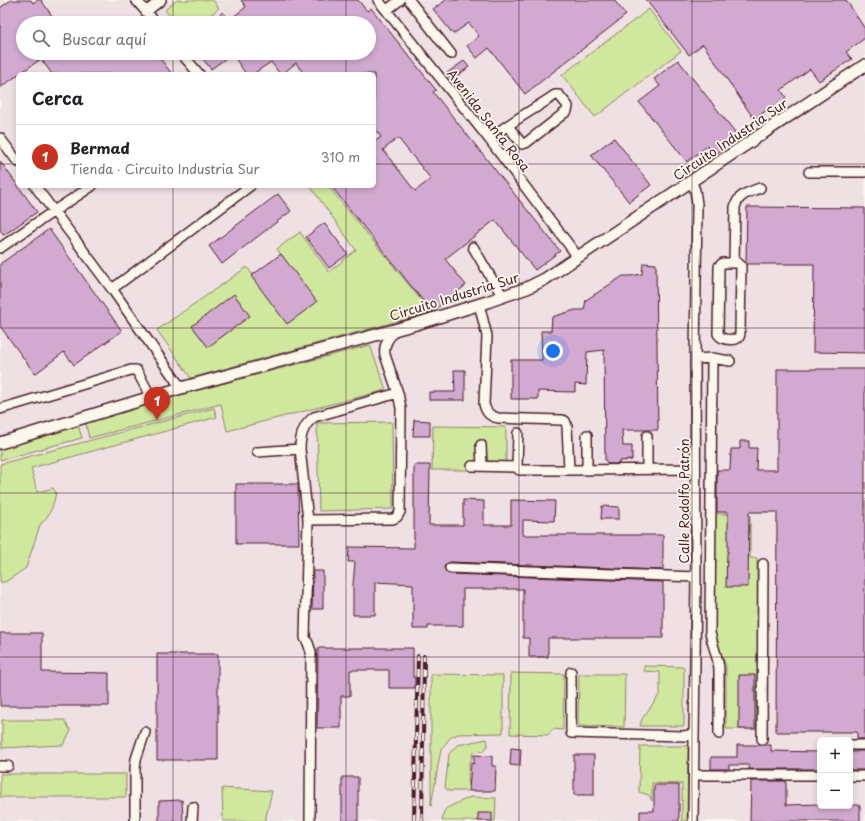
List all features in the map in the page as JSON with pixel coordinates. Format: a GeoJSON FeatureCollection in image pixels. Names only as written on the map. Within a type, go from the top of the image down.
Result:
{"type":"FeatureCollection","features":[{"type":"Feature","properties":{"kind":"main road","name":"Circuito Industria Sur"},"geometry":{"type":"LineString","coordinates":[[0,443],[181,388],[394,330],[527,288],[545,279],[865,66]]}},
{"type":"Feature","properties":{"kind":"street"},"geometry":{"type":"LineString","coordinates":[[136,0],[150,16]]}},
{"type":"Feature","properties":{"kind":"street"},"geometry":{"type":"LineString","coordinates":[[146,12],[161,0]]}},
{"type":"Feature","properties":{"kind":"street","name":"Avenida Santa Rosa"},"geometry":{"type":"LineString","coordinates":[[378,0],[489,139],[578,257]]}},
{"type":"Feature","properties":{"kind":"street"},"geometry":{"type":"LineString","coordinates":[[386,10],[400,0]]}},
{"type":"Feature","properties":{"kind":"street"},"geometry":{"type":"LineString","coordinates":[[409,0],[451,54]]}},
{"type":"Feature","properties":{"kind":"street"},"geometry":{"type":"LineString","coordinates":[[187,60],[197,72]]}},
{"type":"Feature","properties":{"kind":"street"},"geometry":{"type":"LineString","coordinates":[[489,139],[508,126],[555,95],[559,95],[568,106],[567,111],[526,143],[522,144],[508,126]]}},
{"type":"Feature","properties":{"kind":"street"},"geometry":{"type":"LineString","coordinates":[[0,138],[16,159]]}},
{"type":"Feature","properties":{"kind":"street"},"geometry":{"type":"LineString","coordinates":[[809,172],[865,172]]}},
{"type":"Feature","properties":{"kind":"street","name":"Calle Rodolfo Patrón"},"geometry":{"type":"LineString","coordinates":[[691,181],[697,204],[695,359],[696,576],[693,821]]}},
{"type":"Feature","properties":{"kind":"street"},"geometry":{"type":"LineString","coordinates":[[37,188],[112,289],[181,388]]}},
{"type":"Feature","properties":{"kind":"street"},"geometry":{"type":"LineString","coordinates":[[0,248],[89,188]]}},
{"type":"Feature","properties":{"kind":"street"},"geometry":{"type":"LineString","coordinates":[[112,289],[247,188]]}},
{"type":"Feature","properties":{"kind":"street"},"geometry":{"type":"LineString","coordinates":[[734,263],[736,201],[740,196],[760,188]]}},
{"type":"Feature","properties":{"kind":"street"},"geometry":{"type":"LineString","coordinates":[[473,247],[502,296]]}},
{"type":"Feature","properties":{"kind":"street"},"geometry":{"type":"LineString","coordinates":[[723,263],[734,263],[740,263],[741,266],[740,334],[736,340],[731,340],[723,339],[718,334],[719,266],[723,263]]}},
{"type":"Feature","properties":{"kind":"street"},"geometry":{"type":"LineString","coordinates":[[479,304],[487,336],[485,409],[492,417],[498,418],[562,420],[565,422],[567,426],[569,470]]}},
{"type":"Feature","properties":{"kind":"street"},"geometry":{"type":"LineString","coordinates":[[308,520],[393,519],[397,517],[400,512],[401,408],[398,393],[389,370],[384,349],[385,344],[394,330]]}},
{"type":"Feature","properties":{"kind":"street"},"geometry":{"type":"LineString","coordinates":[[712,358],[710,632],[719,669],[719,734]]}},
{"type":"Feature","properties":{"kind":"street"},"geometry":{"type":"LineString","coordinates":[[695,359],[712,358],[730,361]]}},
{"type":"Feature","properties":{"kind":"street"},"geometry":{"type":"LineString","coordinates":[[0,409],[132,370],[138,371],[151,397]]}},
{"type":"Feature","properties":{"kind":"street"},"geometry":{"type":"LineString","coordinates":[[310,821],[311,652],[305,638],[308,520],[300,438],[307,423],[314,417],[398,393]]}},
{"type":"Feature","properties":{"kind":"street"},"geometry":{"type":"LineString","coordinates":[[518,433],[517,466],[519,470],[696,469]]}},
{"type":"Feature","properties":{"kind":"street"},"geometry":{"type":"LineString","coordinates":[[586,470],[587,435]]}},
{"type":"Feature","properties":{"kind":"street"},"geometry":{"type":"LineString","coordinates":[[647,436],[647,469]]}},
{"type":"Feature","properties":{"kind":"street"},"geometry":{"type":"LineString","coordinates":[[481,445],[482,466]]}},
{"type":"Feature","properties":{"kind":"street"},"geometry":{"type":"LineString","coordinates":[[257,452],[300,450]]}},
{"type":"Feature","properties":{"kind":"street"},"geometry":{"type":"LineString","coordinates":[[472,466],[517,466]]}},
{"type":"Feature","properties":{"kind":"street"},"geometry":{"type":"LineString","coordinates":[[762,739],[763,564]]}},
{"type":"Feature","properties":{"kind":"street"},"geometry":{"type":"LineString","coordinates":[[450,568],[696,576]]}},
{"type":"Feature","properties":{"kind":"street"},"geometry":{"type":"LineString","coordinates":[[571,672],[571,733],[684,736],[694,734]]}},
{"type":"Feature","properties":{"kind":"street"},"geometry":{"type":"LineString","coordinates":[[135,821],[135,769],[144,732]]}},
{"type":"Feature","properties":{"kind":"street"},"geometry":{"type":"LineString","coordinates":[[853,746],[865,745]]}},
{"type":"Feature","properties":{"kind":"street"},"geometry":{"type":"LineString","coordinates":[[694,775],[817,775]]}},
{"type":"Feature","properties":{"kind":"street"},"geometry":{"type":"LineString","coordinates":[[853,776],[865,776]]}},
{"type":"Feature","properties":{"kind":"street"},"geometry":{"type":"LineString","coordinates":[[192,821],[193,807]]}},
{"type":"Feature","properties":{"kind":"shaded area"},"geometry":{"type":"Polygon","coordinates":[[[0,0],[865,0],[865,821],[0,821],[0,0]]]}},
{"type":"Feature","properties":{"kind":"green space"},"geometry":{"type":"Polygon","coordinates":[[[177,0],[213,0],[219,8],[209,16],[170,16],[165,10],[177,0]]]}},
{"type":"Feature","properties":{"kind":"green space"},"geometry":{"type":"Polygon","coordinates":[[[649,9],[681,51],[595,117],[562,75],[649,9]]]}},
{"type":"Feature","properties":{"kind":"green space"},"geometry":{"type":"Polygon","coordinates":[[[311,188],[330,188],[431,312],[191,378],[157,330],[247,267],[286,322],[315,302],[277,249],[300,232],[329,272],[356,250],[311,188]]]}},
{"type":"Feature","properties":{"kind":"green space"},"geometry":{"type":"Polygon","coordinates":[[[370,345],[386,390],[227,431],[221,404],[89,438],[85,420],[370,345]]]}},
{"type":"Feature","properties":{"kind":"green space"},"geometry":{"type":"Polygon","coordinates":[[[214,408],[217,417],[31,468],[37,492],[53,488],[56,493],[52,508],[40,525],[26,568],[5,582],[0,582],[0,464],[214,408]]]}},
{"type":"Feature","properties":{"kind":"green space"},"geometry":{"type":"Polygon","coordinates":[[[392,422],[393,509],[319,511],[317,423],[392,422]]]}},
{"type":"Feature","properties":{"kind":"green space"},"geometry":{"type":"Polygon","coordinates":[[[78,425],[82,438],[0,460],[0,446],[78,425]]]}},
{"type":"Feature","properties":{"kind":"green space"},"geometry":{"type":"Polygon","coordinates":[[[433,426],[506,427],[506,470],[432,470],[433,426]]]}},
{"type":"Feature","properties":{"kind":"green space"},"geometry":{"type":"Polygon","coordinates":[[[716,514],[750,515],[750,558],[757,558],[758,658],[756,729],[726,729],[726,666],[715,639],[716,514]]]}},
{"type":"Feature","properties":{"kind":"green space"},"geometry":{"type":"Polygon","coordinates":[[[644,666],[684,667],[684,726],[640,726],[642,719],[660,694],[660,672],[644,671],[644,666]]]}},
{"type":"Feature","properties":{"kind":"green space"},"geometry":{"type":"Polygon","coordinates":[[[511,673],[564,674],[563,730],[553,729],[549,735],[510,734],[511,673]]]}},
{"type":"Feature","properties":{"kind":"green space"},"geometry":{"type":"Polygon","coordinates":[[[431,674],[503,675],[503,733],[458,734],[451,737],[441,749],[431,806],[431,674]]]}},
{"type":"Feature","properties":{"kind":"green space"},"geometry":{"type":"Polygon","coordinates":[[[579,674],[625,674],[624,727],[578,726],[579,674]]]}},
{"type":"Feature","properties":{"kind":"green space"},"geometry":{"type":"Polygon","coordinates":[[[2,720],[64,720],[71,731],[63,745],[2,748],[2,720]]]}},
{"type":"Feature","properties":{"kind":"green space"},"geometry":{"type":"Polygon","coordinates":[[[487,739],[488,745],[484,751],[473,752],[469,763],[468,791],[449,791],[445,788],[449,754],[457,745],[487,739]]]}},
{"type":"Feature","properties":{"kind":"green space"},"geometry":{"type":"Polygon","coordinates":[[[640,746],[688,746],[687,821],[682,821],[682,784],[652,783],[652,801],[649,795],[639,792],[640,746]]]}},
{"type":"Feature","properties":{"kind":"green space"},"geometry":{"type":"Polygon","coordinates":[[[0,774],[126,774],[126,797],[0,797],[0,774]]]}},
{"type":"Feature","properties":{"kind":"green space"},"geometry":{"type":"Polygon","coordinates":[[[222,788],[272,791],[265,821],[223,821],[222,788]]]}},
{"type":"Feature","properties":{"kind":"green space"},"geometry":{"type":"Polygon","coordinates":[[[470,797],[496,798],[495,821],[442,821],[444,811],[447,808],[470,797]]]}},
{"type":"Feature","properties":{"kind":"building"},"geometry":{"type":"Polygon","coordinates":[[[11,0],[31,0],[33,3],[37,0],[41,0],[52,16],[16,16],[16,60],[40,60],[22,72],[16,72],[16,76],[0,88],[0,8],[11,0]]]}},
{"type":"Feature","properties":{"kind":"building"},"geometry":{"type":"Polygon","coordinates":[[[241,0],[358,0],[367,11],[371,8],[436,90],[433,92],[560,251],[535,270],[495,220],[445,259],[466,285],[432,312],[333,188],[376,188],[376,141],[381,137],[376,131],[376,72],[303,72],[296,63],[285,72],[278,72],[271,62],[256,72],[245,72],[236,60],[376,60],[376,16],[234,16],[246,7],[241,0]],[[398,138],[383,150],[415,191],[431,179],[398,138]]]}},
{"type":"Feature","properties":{"kind":"building"},"geometry":{"type":"Polygon","coordinates":[[[446,0],[614,0],[626,15],[525,94],[489,48],[477,58],[467,46],[479,36],[469,23],[453,34],[433,9],[446,0]]]}},
{"type":"Feature","properties":{"kind":"building"},"geometry":{"type":"Polygon","coordinates":[[[646,0],[846,0],[865,29],[865,38],[846,52],[852,59],[819,81],[810,69],[781,90],[786,97],[754,119],[703,44],[689,55],[646,0]]]}},
{"type":"Feature","properties":{"kind":"building"},"geometry":{"type":"Polygon","coordinates":[[[223,12],[226,16],[218,16],[223,12]]]}},
{"type":"Feature","properties":{"kind":"building"},"geometry":{"type":"Polygon","coordinates":[[[42,60],[161,60],[170,72],[51,72],[42,60]]]}},
{"type":"Feature","properties":{"kind":"building"},"geometry":{"type":"Polygon","coordinates":[[[204,60],[224,60],[211,69],[204,60]]]}},
{"type":"Feature","properties":{"kind":"building"},"geometry":{"type":"Polygon","coordinates":[[[678,60],[739,137],[715,155],[707,146],[687,162],[639,102],[660,86],[654,79],[678,60]]]}},
{"type":"Feature","properties":{"kind":"building"},"geometry":{"type":"Polygon","coordinates":[[[464,61],[469,67],[452,80],[447,73],[464,61]]]}},
{"type":"Feature","properties":{"kind":"building"},"geometry":{"type":"Polygon","coordinates":[[[614,138],[651,185],[629,202],[591,155],[614,138]]]}},
{"type":"Feature","properties":{"kind":"building"},"geometry":{"type":"Polygon","coordinates":[[[0,161],[16,183],[16,188],[20,188],[37,212],[4,235],[0,230],[0,161]]]}},
{"type":"Feature","properties":{"kind":"building"},"geometry":{"type":"Polygon","coordinates":[[[278,194],[291,211],[222,264],[209,246],[278,194]]]}},
{"type":"Feature","properties":{"kind":"building"},"geometry":{"type":"Polygon","coordinates":[[[747,207],[865,208],[865,353],[813,352],[814,264],[746,264],[747,207]]]}},
{"type":"Feature","properties":{"kind":"building"},"geometry":{"type":"Polygon","coordinates":[[[324,223],[348,254],[329,268],[306,237],[324,223]]]}},
{"type":"Feature","properties":{"kind":"building"},"geometry":{"type":"Polygon","coordinates":[[[49,229],[122,331],[74,365],[64,352],[35,374],[0,326],[0,264],[49,229]]]}},
{"type":"Feature","properties":{"kind":"building"},"geometry":{"type":"Polygon","coordinates":[[[281,254],[317,302],[287,324],[251,276],[281,254]]]}},
{"type":"Feature","properties":{"kind":"building"},"geometry":{"type":"Polygon","coordinates":[[[643,263],[656,264],[658,430],[622,430],[623,446],[632,446],[632,460],[619,461],[619,464],[608,464],[605,460],[604,350],[587,352],[586,385],[575,384],[575,392],[538,391],[538,399],[511,399],[511,360],[542,360],[541,331],[551,331],[552,317],[575,310],[584,310],[586,300],[623,276],[642,274],[643,263]]]}},
{"type":"Feature","properties":{"kind":"building"},"geometry":{"type":"Polygon","coordinates":[[[234,294],[250,316],[208,347],[192,326],[234,294]]]}},
{"type":"Feature","properties":{"kind":"building"},"geometry":{"type":"Polygon","coordinates":[[[777,369],[865,369],[865,739],[857,739],[857,732],[776,732],[777,512],[749,512],[748,587],[726,587],[728,512],[717,512],[717,470],[730,470],[731,449],[740,449],[740,441],[749,441],[749,448],[757,448],[756,470],[777,470],[777,369]]]}},
{"type":"Feature","properties":{"kind":"building"},"geometry":{"type":"Polygon","coordinates":[[[454,370],[465,370],[465,400],[429,400],[429,392],[455,392],[454,370]]]}},
{"type":"Feature","properties":{"kind":"building"},"geometry":{"type":"Polygon","coordinates":[[[414,420],[430,421],[430,436],[413,436],[414,420]]]}},
{"type":"Feature","properties":{"kind":"building"},"geometry":{"type":"Polygon","coordinates":[[[414,465],[430,465],[429,525],[463,525],[463,500],[484,501],[484,525],[511,525],[511,500],[555,501],[554,521],[523,520],[523,535],[663,535],[663,570],[450,562],[445,565],[444,568],[447,573],[450,574],[663,582],[663,638],[548,638],[548,657],[529,657],[529,638],[523,638],[523,589],[463,589],[463,626],[428,626],[428,629],[413,629],[413,584],[375,582],[375,615],[353,615],[355,562],[348,562],[349,547],[414,548],[414,465]]]}},
{"type":"Feature","properties":{"kind":"building"},"geometry":{"type":"Polygon","coordinates":[[[236,484],[298,484],[299,544],[236,544],[236,484]]]}},
{"type":"Feature","properties":{"kind":"building"},"geometry":{"type":"Polygon","coordinates":[[[602,506],[619,507],[619,519],[601,519],[602,506]]]}},
{"type":"Feature","properties":{"kind":"building"},"geometry":{"type":"Polygon","coordinates":[[[313,571],[323,571],[323,609],[312,609],[313,571]]]}},
{"type":"Feature","properties":{"kind":"building"},"geometry":{"type":"Polygon","coordinates":[[[0,633],[42,633],[42,672],[109,673],[109,706],[0,706],[0,633]]]}},
{"type":"Feature","properties":{"kind":"building"},"geometry":{"type":"Polygon","coordinates":[[[318,648],[413,648],[413,677],[415,677],[415,688],[389,688],[389,670],[350,670],[350,696],[341,696],[341,728],[317,728],[318,648]]]}},
{"type":"Feature","properties":{"kind":"building"},"geometry":{"type":"Polygon","coordinates":[[[157,654],[218,654],[218,760],[157,760],[157,654]]]}},
{"type":"Feature","properties":{"kind":"building"},"geometry":{"type":"Polygon","coordinates":[[[739,675],[755,675],[755,729],[739,729],[739,675]]]}},
{"type":"Feature","properties":{"kind":"building"},"geometry":{"type":"Polygon","coordinates":[[[737,745],[771,745],[771,751],[817,752],[817,769],[749,769],[749,765],[729,765],[729,769],[711,769],[711,757],[737,757],[737,745]]]}},
{"type":"Feature","properties":{"kind":"building"},"geometry":{"type":"Polygon","coordinates":[[[511,748],[521,749],[520,766],[510,765],[511,748]]]}},
{"type":"Feature","properties":{"kind":"building"},"geometry":{"type":"Polygon","coordinates":[[[865,751],[865,770],[853,770],[853,752],[865,751]]]}},
{"type":"Feature","properties":{"kind":"building"},"geometry":{"type":"Polygon","coordinates":[[[474,755],[492,756],[492,766],[496,766],[495,791],[469,791],[471,763],[474,764],[474,755]]]}},
{"type":"Feature","properties":{"kind":"building"},"geometry":{"type":"Polygon","coordinates":[[[574,755],[594,755],[594,795],[574,795],[574,755]]]}},
{"type":"Feature","properties":{"kind":"building"},"geometry":{"type":"Polygon","coordinates":[[[342,777],[358,777],[358,821],[342,821],[342,777]]]}},
{"type":"Feature","properties":{"kind":"building"},"geometry":{"type":"Polygon","coordinates":[[[751,781],[786,781],[786,805],[817,804],[817,809],[853,809],[853,805],[860,805],[860,821],[750,821],[751,781]]]}},
{"type":"Feature","properties":{"kind":"building"},"geometry":{"type":"Polygon","coordinates":[[[654,785],[679,785],[679,821],[640,821],[640,811],[654,811],[654,785]]]}},
{"type":"Feature","properties":{"kind":"building"},"geometry":{"type":"Polygon","coordinates":[[[182,800],[183,821],[159,821],[159,801],[182,800]]]}},
{"type":"Feature","properties":{"kind":"building"},"geometry":{"type":"Polygon","coordinates":[[[478,813],[492,813],[492,821],[478,821],[478,813]]]}},
{"type":"Feature","properties":{"kind":"railway"},"geometry":{"type":"LineString","coordinates":[[414,821],[418,656]]}},
{"type":"Feature","properties":{"kind":"railway"},"geometry":{"type":"LineString","coordinates":[[422,821],[424,656]]}},
{"type":"Feature","properties":{"kind":"place","name":"Bermad"},"geometry":{"type":"Point","coordinates":[157,420]}}]}
